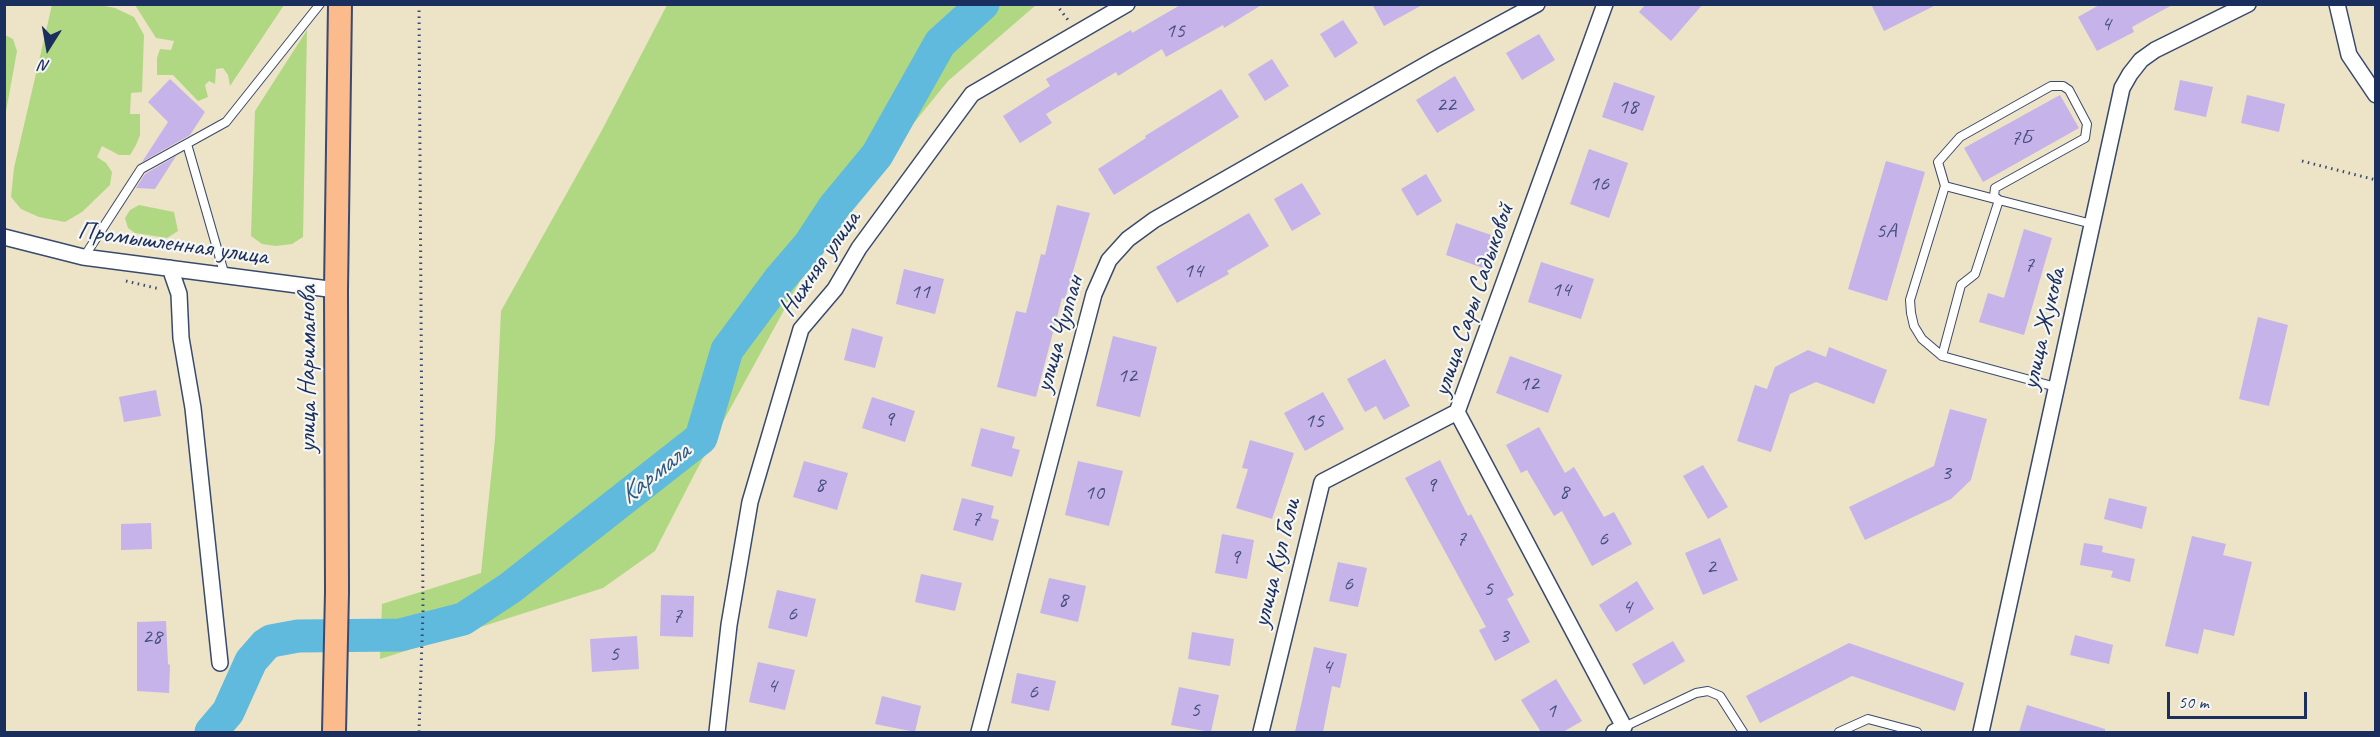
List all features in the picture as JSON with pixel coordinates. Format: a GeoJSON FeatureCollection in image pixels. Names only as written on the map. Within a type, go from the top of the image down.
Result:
{"type":"FeatureCollection","features":[{"type":"Feature","properties":{"kind":"main road","name":"улица Нариманова"},"geometry":{"type":"LineString","coordinates":[[334,732],[337,592],[336,290],[340,4]]}},
{"type":"Feature","properties":{"kind":"street","name":"Нижняя улица"},"geometry":{"type":"LineString","coordinates":[[717,732],[729,625],[750,502],[801,329],[835,289],[859,248],[972,94],[1127,4]]}},
{"type":"Feature","properties":{"kind":"street","name":"улица Чулпан"},"geometry":{"type":"LineString","coordinates":[[979,732],[1094,294],[1109,260],[1128,239],[1154,220],[1434,60],[1537,4]]}},
{"type":"Feature","properties":{"kind":"street","name":"улица Сары Садыковой"},"geometry":{"type":"LineString","coordinates":[[1605,4],[1457,412],[1619,730]]}},
{"type":"Feature","properties":{"kind":"street","name":"улица Жукова"},"geometry":{"type":"LineString","coordinates":[[1981,732],[2118,103],[2130,74],[2141,60],[2155,50],[2248,4]]}},
{"type":"Feature","properties":{"kind":"street"},"geometry":{"type":"LineString","coordinates":[[2337,4],[2349,55],[2376,94]]}},
{"type":"Feature","properties":{"kind":"street","name":"Промышленная улица"},"geometry":{"type":"LineString","coordinates":[[4,237],[84,257],[336,290]]}},
{"type":"Feature","properties":{"kind":"street"},"geometry":{"type":"LineString","coordinates":[[170,268],[179,294],[181,338],[194,408],[220,663]]}},
{"type":"Feature","properties":{"kind":"street","name":"улица Кул Гали"},"geometry":{"type":"LineString","coordinates":[[1261,732],[1322,482],[1457,412]]}},
{"type":"Feature","properties":{"kind":"lane"},"geometry":{"type":"LineString","coordinates":[[84,257],[141,169],[226,122],[320,4]]}},
{"type":"Feature","properties":{"kind":"lane"},"geometry":{"type":"LineString","coordinates":[[1999,200],[1994,196],[1995,188],[2085,138],[2087,124],[2069,90],[2063,86],[2051,86],[1960,137],[1938,162],[1945,186],[1911,300],[1914,326],[1922,339],[1942,356],[2056,387]]}},
{"type":"Feature","properties":{"kind":"lane"},"geometry":{"type":"LineString","coordinates":[[187,144],[225,276]]}},
{"type":"Feature","properties":{"kind":"lane"},"geometry":{"type":"LineString","coordinates":[[1945,186],[2092,224]]}},
{"type":"Feature","properties":{"kind":"lane"},"geometry":{"type":"LineString","coordinates":[[1942,356],[1961,285],[1975,274],[1999,200]]}},
{"type":"Feature","properties":{"kind":"lane"},"geometry":{"type":"LineString","coordinates":[[1619,730],[1696,693],[1708,691],[1720,696],[1743,732]]}},
{"type":"Feature","properties":{"kind":"lane"},"geometry":{"type":"LineString","coordinates":[[1839,732],[1868,718],[1917,732]]}},
{"type":"Feature","properties":{"kind":"path"},"geometry":{"type":"LineString","coordinates":[[419,4],[423,611],[419,732]]}},
{"type":"Feature","properties":{"kind":"path"},"geometry":{"type":"LineString","coordinates":[[2302,161],[2376,180]]}},
{"type":"Feature","properties":{"kind":"green space"},"geometry":{"type":"Polygon","coordinates":[[[52,5],[99,5],[115,8],[134,17],[144,35],[142,92],[131,93],[130,114],[140,114],[140,135],[136,145],[130,155],[119,155],[102,146],[97,157],[106,163],[112,172],[110,185],[82,212],[65,222],[39,217],[21,209],[11,197],[14,168],[52,5]]]}},
{"type":"Feature","properties":{"kind":"green space"},"geometry":{"type":"Polygon","coordinates":[[[135,5],[284,5],[230,86],[228,75],[223,68],[216,69],[215,84],[209,81],[205,85],[208,97],[198,101],[173,75],[157,75],[157,58],[160,49],[171,50],[174,41],[156,38],[135,5]]]}},
{"type":"Feature","properties":{"kind":"green space"},"geometry":{"type":"Polygon","coordinates":[[[667,5],[1036,5],[948,81],[830,226],[655,551],[603,588],[380,659],[382,604],[481,573],[495,439],[501,311],[601,132],[667,5]]]}},
{"type":"Feature","properties":{"kind":"green space"},"geometry":{"type":"Polygon","coordinates":[[[307,30],[303,237],[292,244],[276,246],[262,244],[251,236],[255,111],[307,30]]]}},
{"type":"Feature","properties":{"kind":"green space"},"geometry":{"type":"Polygon","coordinates":[[[5,35],[13,39],[17,51],[5,117],[5,35]]]}},
{"type":"Feature","properties":{"kind":"green space"},"geometry":{"type":"Polygon","coordinates":[[[139,205],[174,212],[178,231],[167,238],[135,233],[128,228],[125,218],[130,210],[139,205]]]}},
{"type":"Feature","properties":{"kind":"building"},"geometry":{"type":"Polygon","coordinates":[[[1182,4],[1263,4],[1224,28],[1223,25],[1166,57],[1162,49],[1118,76],[1116,72],[1046,114],[1052,123],[1020,143],[1003,116],[1050,86],[1046,79],[1131,30],[1132,33],[1182,4]]]}},
{"type":"Feature","properties":{"kind":"building"},"geometry":{"type":"Polygon","coordinates":[[[1372,4],[1424,4],[1384,26],[1372,4]]]}},
{"type":"Feature","properties":{"kind":"building"},"geometry":{"type":"Polygon","coordinates":[[[1646,4],[1703,4],[1671,41],[1639,12],[1646,4]]]}},
{"type":"Feature","properties":{"kind":"building"},"geometry":{"type":"Polygon","coordinates":[[[1871,4],[1938,4],[1884,31],[1871,4]]]}},
{"type":"Feature","properties":{"kind":"building"},"geometry":{"type":"Polygon","coordinates":[[[2101,4],[2174,4],[2132,27],[2134,32],[2097,51],[2078,17],[2101,4]]]}},
{"type":"Feature","properties":{"kind":"building"},"geometry":{"type":"Polygon","coordinates":[[[1343,20],[1358,43],[1335,58],[1320,34],[1343,20]]]}},
{"type":"Feature","properties":{"kind":"building"},"geometry":{"type":"Polygon","coordinates":[[[1539,34],[1555,60],[1522,80],[1506,53],[1539,34]]]}},
{"type":"Feature","properties":{"kind":"building"},"geometry":{"type":"Polygon","coordinates":[[[1272,59],[1289,86],[1265,101],[1248,74],[1272,59]]]}},
{"type":"Feature","properties":{"kind":"building"},"geometry":{"type":"Polygon","coordinates":[[[1455,76],[1475,110],[1437,133],[1416,100],[1455,76]]]}},
{"type":"Feature","properties":{"kind":"building"},"geometry":{"type":"Polygon","coordinates":[[[170,79],[205,112],[190,135],[142,162],[168,122],[148,102],[170,79]]]}},
{"type":"Feature","properties":{"kind":"building"},"geometry":{"type":"Polygon","coordinates":[[[2180,80],[2213,87],[2206,117],[2174,110],[2180,80]]]}},
{"type":"Feature","properties":{"kind":"building"},"geometry":{"type":"Polygon","coordinates":[[[1614,82],[1655,96],[1643,131],[1602,117],[1614,82]]]}},
{"type":"Feature","properties":{"kind":"building"},"geometry":{"type":"Polygon","coordinates":[[[1221,89],[1239,117],[1114,195],[1098,169],[1146,138],[1145,136],[1221,89]]]}},
{"type":"Feature","properties":{"kind":"building"},"geometry":{"type":"Polygon","coordinates":[[[2060,95],[2079,128],[1983,182],[1964,148],[2060,95]]]}},
{"type":"Feature","properties":{"kind":"building"},"geometry":{"type":"Polygon","coordinates":[[[2247,95],[2285,104],[2279,132],[2241,123],[2247,95]]]}},
{"type":"Feature","properties":{"kind":"building"},"geometry":{"type":"Polygon","coordinates":[[[1589,149],[1628,163],[1609,218],[1570,204],[1589,149]]]}},
{"type":"Feature","properties":{"kind":"building"},"geometry":{"type":"Polygon","coordinates":[[[176,156],[155,189],[136,188],[145,174],[176,156]]]}},
{"type":"Feature","properties":{"kind":"building"},"geometry":{"type":"Polygon","coordinates":[[[1886,161],[1925,172],[1887,301],[1848,289],[1886,161]]]}},
{"type":"Feature","properties":{"kind":"building"},"geometry":{"type":"Polygon","coordinates":[[[1426,174],[1442,201],[1417,216],[1401,189],[1426,174]]]}},
{"type":"Feature","properties":{"kind":"building"},"geometry":{"type":"Polygon","coordinates":[[[1302,183],[1321,214],[1292,231],[1274,199],[1302,183]]]}},
{"type":"Feature","properties":{"kind":"building"},"geometry":{"type":"Polygon","coordinates":[[[1057,205],[1090,213],[1065,299],[1062,298],[1036,397],[997,387],[1016,311],[1026,313],[1041,254],[1045,255],[1057,205]]]}},
{"type":"Feature","properties":{"kind":"building"},"geometry":{"type":"Polygon","coordinates":[[[1249,213],[1269,246],[1227,271],[1229,274],[1177,303],[1156,267],[1249,213]]]}},
{"type":"Feature","properties":{"kind":"building"},"geometry":{"type":"Polygon","coordinates":[[[1456,223],[1497,237],[1486,269],[1446,255],[1456,223]]]}},
{"type":"Feature","properties":{"kind":"building"},"geometry":{"type":"Polygon","coordinates":[[[2024,229],[2052,238],[2024,335],[1979,322],[1988,293],[2004,298],[2024,229]]]}},
{"type":"Feature","properties":{"kind":"building"},"geometry":{"type":"Polygon","coordinates":[[[1541,262],[1594,279],[1581,319],[1528,302],[1541,262]]]}},
{"type":"Feature","properties":{"kind":"building"},"geometry":{"type":"Polygon","coordinates":[[[904,269],[944,279],[935,314],[896,304],[904,269]]]}},
{"type":"Feature","properties":{"kind":"building"},"geometry":{"type":"Polygon","coordinates":[[[2258,317],[2288,325],[2269,406],[2239,399],[2258,317]]]}},
{"type":"Feature","properties":{"kind":"building"},"geometry":{"type":"Polygon","coordinates":[[[852,328],[883,337],[875,368],[844,360],[852,328]]]}},
{"type":"Feature","properties":{"kind":"building"},"geometry":{"type":"Polygon","coordinates":[[[1113,336],[1157,347],[1140,417],[1096,406],[1113,336]]]}},
{"type":"Feature","properties":{"kind":"building"},"geometry":{"type":"Polygon","coordinates":[[[1829,347],[1887,370],[1874,404],[1816,382],[1790,394],[1771,452],[1737,441],[1755,385],[1767,389],[1775,367],[1808,350],[1826,357],[1829,347]]]}},
{"type":"Feature","properties":{"kind":"building"},"geometry":{"type":"Polygon","coordinates":[[[1510,356],[1562,375],[1548,413],[1496,393],[1510,356]]]}},
{"type":"Feature","properties":{"kind":"building"},"geometry":{"type":"Polygon","coordinates":[[[1385,359],[1410,406],[1384,420],[1376,406],[1365,412],[1347,379],[1385,359]]]}},
{"type":"Feature","properties":{"kind":"building"},"geometry":{"type":"Polygon","coordinates":[[[156,390],[161,416],[124,422],[119,397],[156,390]]]}},
{"type":"Feature","properties":{"kind":"building"},"geometry":{"type":"Polygon","coordinates":[[[1323,392],[1344,429],[1305,451],[1284,413],[1323,392]]]}},
{"type":"Feature","properties":{"kind":"building"},"geometry":{"type":"Polygon","coordinates":[[[872,397],[915,411],[905,442],[862,428],[872,397]]]}},
{"type":"Feature","properties":{"kind":"building"},"geometry":{"type":"Polygon","coordinates":[[[1950,409],[1987,419],[1971,480],[1951,499],[1865,540],[1849,507],[1934,466],[1950,409]]]}},
{"type":"Feature","properties":{"kind":"building"},"geometry":{"type":"Polygon","coordinates":[[[1539,427],[1565,473],[1574,467],[1604,517],[1614,512],[1632,544],[1592,566],[1562,511],[1554,516],[1527,470],[1521,473],[1506,445],[1539,427]]]}},
{"type":"Feature","properties":{"kind":"building"},"geometry":{"type":"Polygon","coordinates":[[[981,428],[1015,437],[1012,448],[1020,450],[1012,477],[971,466],[981,428]]]}},
{"type":"Feature","properties":{"kind":"building"},"geometry":{"type":"Polygon","coordinates":[[[1250,440],[1294,453],[1272,519],[1236,508],[1248,469],[1242,468],[1250,440]]]}},
{"type":"Feature","properties":{"kind":"building"},"geometry":{"type":"Polygon","coordinates":[[[1440,460],[1468,516],[1471,514],[1514,595],[1507,599],[1530,642],[1495,661],[1479,630],[1486,627],[1405,478],[1440,460]]]}},
{"type":"Feature","properties":{"kind":"building"},"geometry":{"type":"Polygon","coordinates":[[[804,461],[848,473],[837,510],[793,497],[804,461]]]}},
{"type":"Feature","properties":{"kind":"building"},"geometry":{"type":"Polygon","coordinates":[[[1078,461],[1123,471],[1109,526],[1065,515],[1078,461]]]}},
{"type":"Feature","properties":{"kind":"building"},"geometry":{"type":"Polygon","coordinates":[[[1703,465],[1728,507],[1708,519],[1683,476],[1703,465]]]}},
{"type":"Feature","properties":{"kind":"building"},"geometry":{"type":"Polygon","coordinates":[[[962,498],[994,506],[991,518],[999,520],[993,541],[953,530],[962,498]]]}},
{"type":"Feature","properties":{"kind":"building"},"geometry":{"type":"Polygon","coordinates":[[[2109,498],[2147,507],[2142,529],[2104,519],[2109,498]]]}},
{"type":"Feature","properties":{"kind":"building"},"geometry":{"type":"Polygon","coordinates":[[[151,523],[152,549],[121,550],[121,524],[151,523]]]}},
{"type":"Feature","properties":{"kind":"building"},"geometry":{"type":"Polygon","coordinates":[[[1222,534],[1254,540],[1247,579],[1215,573],[1222,534]]]}},
{"type":"Feature","properties":{"kind":"building"},"geometry":{"type":"Polygon","coordinates":[[[2192,536],[2226,544],[2223,555],[2252,562],[2234,636],[2204,629],[2198,654],[2165,646],[2192,536]]]}},
{"type":"Feature","properties":{"kind":"building"},"geometry":{"type":"Polygon","coordinates":[[[1720,538],[1738,580],[1703,595],[1685,553],[1720,538]]]}},
{"type":"Feature","properties":{"kind":"building"},"geometry":{"type":"Polygon","coordinates":[[[2084,543],[2103,546],[2102,552],[2135,559],[2130,582],[2111,577],[2113,571],[2080,565],[2084,543]]]}},
{"type":"Feature","properties":{"kind":"building"},"geometry":{"type":"Polygon","coordinates":[[[1338,562],[1367,568],[1358,607],[1329,601],[1338,562]]]}},
{"type":"Feature","properties":{"kind":"building"},"geometry":{"type":"Polygon","coordinates":[[[921,574],[962,583],[955,611],[915,602],[921,574]]]}},
{"type":"Feature","properties":{"kind":"building"},"geometry":{"type":"Polygon","coordinates":[[[1049,578],[1086,586],[1078,622],[1040,613],[1049,578]]]}},
{"type":"Feature","properties":{"kind":"building"},"geometry":{"type":"Polygon","coordinates":[[[1637,581],[1654,609],[1616,632],[1599,605],[1637,581]]]}},
{"type":"Feature","properties":{"kind":"building"},"geometry":{"type":"Polygon","coordinates":[[[777,590],[816,599],[807,637],[768,628],[777,590]]]}},
{"type":"Feature","properties":{"kind":"building"},"geometry":{"type":"Polygon","coordinates":[[[661,595],[694,596],[693,637],[660,636],[661,595]]]}},
{"type":"Feature","properties":{"kind":"building"},"geometry":{"type":"Polygon","coordinates":[[[166,621],[168,664],[170,665],[169,693],[137,691],[137,622],[166,621]]]}},
{"type":"Feature","properties":{"kind":"building"},"geometry":{"type":"Polygon","coordinates":[[[1192,632],[1234,639],[1230,666],[1188,659],[1192,632]]]}},
{"type":"Feature","properties":{"kind":"building"},"geometry":{"type":"Polygon","coordinates":[[[2075,635],[2113,645],[2109,664],[2070,655],[2075,635]]]}},
{"type":"Feature","properties":{"kind":"building"},"geometry":{"type":"Polygon","coordinates":[[[637,636],[639,669],[592,672],[590,639],[637,636]]]}},
{"type":"Feature","properties":{"kind":"building"},"geometry":{"type":"Polygon","coordinates":[[[1673,641],[1685,661],[1644,685],[1632,664],[1673,641]]]}},
{"type":"Feature","properties":{"kind":"building"},"geometry":{"type":"Polygon","coordinates":[[[1849,643],[1964,683],[1955,711],[1852,676],[1760,723],[1746,696],[1849,643]]]}},
{"type":"Feature","properties":{"kind":"building"},"geometry":{"type":"Polygon","coordinates":[[[1314,647],[1347,654],[1340,688],[1332,686],[1323,732],[1295,732],[1314,647]]]}},
{"type":"Feature","properties":{"kind":"building"},"geometry":{"type":"Polygon","coordinates":[[[758,662],[795,670],[785,710],[749,702],[758,662]]]}},
{"type":"Feature","properties":{"kind":"building"},"geometry":{"type":"Polygon","coordinates":[[[1017,673],[1056,681],[1049,711],[1011,703],[1017,673]]]}},
{"type":"Feature","properties":{"kind":"building"},"geometry":{"type":"Polygon","coordinates":[[[1556,679],[1582,721],[1563,732],[1541,732],[1521,700],[1556,679]]]}},
{"type":"Feature","properties":{"kind":"building"},"geometry":{"type":"Polygon","coordinates":[[[1179,687],[1219,695],[1211,732],[1171,725],[1179,687]]]}},
{"type":"Feature","properties":{"kind":"building"},"geometry":{"type":"Polygon","coordinates":[[[882,696],[921,706],[915,732],[875,724],[882,696]]]}},
{"type":"Feature","properties":{"kind":"building"},"geometry":{"type":"Polygon","coordinates":[[[2027,705],[2105,729],[2105,732],[2019,732],[2027,705]]]}},
{"type":"Feature","properties":{"kind":"waterway","name":"Кармала"},"geometry":{"type":"LineString","coordinates":[[211,732],[228,712],[251,661],[271,641],[298,636],[400,635],[463,619],[510,588],[701,438],[727,350],[779,280],[809,245],[834,207],[877,155],[940,43],[983,4]]}}]}
